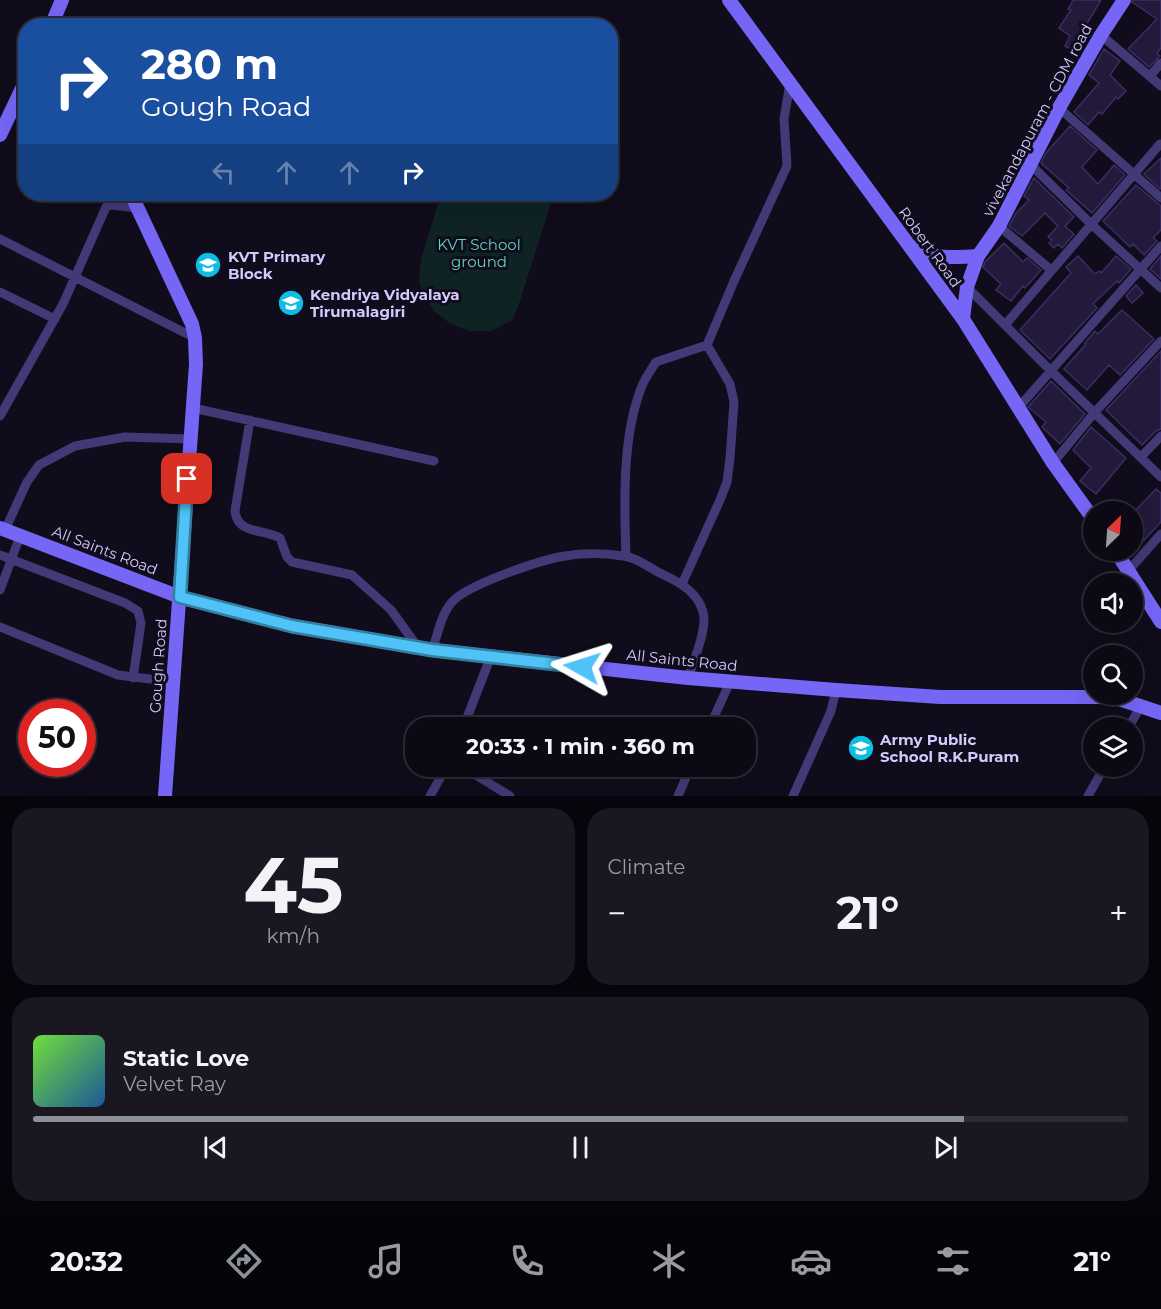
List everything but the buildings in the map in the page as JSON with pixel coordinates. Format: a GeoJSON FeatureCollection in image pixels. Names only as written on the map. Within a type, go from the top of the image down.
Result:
{"type":"FeatureCollection","features":[{"type":"Feature","properties":{"kind":"street"},"geometry":{"type":"LineString","coordinates":[[55,18],[63,0]]}},
{"type":"Feature","properties":{"kind":"street","name":"Robert Road"},"geometry":{"type":"LineString","coordinates":[[729,0],[963,319],[1053,463],[1083,505]]}},
{"type":"Feature","properties":{"kind":"street","name":"vivekandapuram - CDM road"},"geometry":{"type":"LineString","coordinates":[[963,319],[967,287],[978,256],[999,226],[1059,108],[1124,0]]}},
{"type":"Feature","properties":{"kind":"street"},"geometry":{"type":"LineString","coordinates":[[1101,35],[1161,86]]}},
{"type":"Feature","properties":{"kind":"street"},"geometry":{"type":"LineString","coordinates":[[1150,76],[1161,63]]}},
{"type":"Feature","properties":{"kind":"street"},"geometry":{"type":"LineString","coordinates":[[626,556],[624,497],[629,438],[633,414],[642,385],[656,362],[707,345],[787,166],[784,119],[790,83]]}},
{"type":"Feature","properties":{"kind":"street"},"geometry":{"type":"LineString","coordinates":[[0,135],[18,97]]}},
{"type":"Feature","properties":{"kind":"street"},"geometry":{"type":"LineString","coordinates":[[1059,108],[1161,198]]}},
{"type":"Feature","properties":{"kind":"street"},"geometry":{"type":"LineString","coordinates":[[1005,324],[1160,144]]}},
{"type":"Feature","properties":{"kind":"street"},"geometry":{"type":"LineString","coordinates":[[1030,164],[1161,288]]}},
{"type":"Feature","properties":{"kind":"street","name":"Gough Road"},"geometry":{"type":"LineString","coordinates":[[134,201],[187,311],[195,338],[196,364],[183,519],[180,597],[165,796]]}},
{"type":"Feature","properties":{"kind":"street"},"geometry":{"type":"LineString","coordinates":[[0,416],[55,319],[106,207],[111,205],[138,208]]}},
{"type":"Feature","properties":{"kind":"street"},"geometry":{"type":"LineString","coordinates":[[999,226],[1052,270]]}},
{"type":"Feature","properties":{"kind":"street"},"geometry":{"type":"LineString","coordinates":[[0,239],[195,338]]}},
{"type":"Feature","properties":{"kind":"street"},"geometry":{"type":"LineString","coordinates":[[907,245],[925,255],[946,259],[978,256]]}},
{"type":"Feature","properties":{"kind":"street"},"geometry":{"type":"LineString","coordinates":[[1018,408],[1161,246]]}},
{"type":"Feature","properties":{"kind":"street"},"geometry":{"type":"LineString","coordinates":[[967,287],[1161,477]]}},
{"type":"Feature","properties":{"kind":"street"},"geometry":{"type":"LineString","coordinates":[[0,292],[55,319]]}},
{"type":"Feature","properties":{"kind":"street"},"geometry":{"type":"LineString","coordinates":[[1053,463],[1095,412],[1161,341]]}},
{"type":"Feature","properties":{"kind":"street"},"geometry":{"type":"LineString","coordinates":[[682,584],[720,500],[730,458],[734,402],[730,384],[707,345]]}},
{"type":"Feature","properties":{"kind":"street"},"geometry":{"type":"LineString","coordinates":[[193,408],[434,461]]}},
{"type":"Feature","properties":{"kind":"street"},"geometry":{"type":"LineString","coordinates":[[250,420],[235,511],[236,520],[246,528],[280,538],[287,557],[292,562],[352,575],[391,610],[417,646]]}},
{"type":"Feature","properties":{"kind":"street"},"geometry":{"type":"LineString","coordinates":[[1141,457],[1161,436]]}},
{"type":"Feature","properties":{"kind":"street"},"geometry":{"type":"LineString","coordinates":[[2,529],[27,482],[39,465],[75,446],[125,437],[190,439]]}},
{"type":"Feature","properties":{"kind":"street","name":"All Saints Road"},"geometry":{"type":"LineString","coordinates":[[2,529],[180,597],[292,626],[432,650],[688,678],[836,690],[940,697],[1113,697],[1161,713]]}},
{"type":"Feature","properties":{"kind":"street"},"geometry":{"type":"LineString","coordinates":[[1129,570],[1161,534]]}},
{"type":"Feature","properties":{"kind":"street"},"geometry":{"type":"LineString","coordinates":[[0,590],[20,536]]}},
{"type":"Feature","properties":{"kind":"street"},"geometry":{"type":"LineString","coordinates":[[0,555],[126,603],[138,611],[141,623],[133,678]]}},
{"type":"Feature","properties":{"kind":"street"},"geometry":{"type":"LineString","coordinates":[[432,650],[447,609],[454,599],[469,590],[493,579],[559,557],[626,556],[682,584],[698,602],[704,614],[700,639],[688,678]]}},
{"type":"Feature","properties":{"kind":"street"},"geometry":{"type":"LineString","coordinates":[[1123,561],[1161,622]]}},
{"type":"Feature","properties":{"kind":"street"},"geometry":{"type":"LineString","coordinates":[[0,627],[118,675],[174,682]]}},
{"type":"Feature","properties":{"kind":"street"},"geometry":{"type":"LineString","coordinates":[[467,717],[491,656]]}},
{"type":"Feature","properties":{"kind":"street"},"geometry":{"type":"LineString","coordinates":[[714,717],[730,682]]}},
{"type":"Feature","properties":{"kind":"street"},"geometry":{"type":"LineString","coordinates":[[793,796],[831,711],[836,690]]}},
{"type":"Feature","properties":{"kind":"street"},"geometry":{"type":"LineString","coordinates":[[1134,717],[1141,706]]}},
{"type":"Feature","properties":{"kind":"street"},"geometry":{"type":"LineString","coordinates":[[430,796],[441,777]]}},
{"type":"Feature","properties":{"kind":"street"},"geometry":{"type":"LineString","coordinates":[[479,777],[510,796]]}},
{"type":"Feature","properties":{"kind":"street"},"geometry":{"type":"LineString","coordinates":[[678,796],[686,777]]}},
{"type":"Feature","properties":{"kind":"street"},"geometry":{"type":"LineString","coordinates":[[1088,796],[1099,777]]}},
{"type":"Feature","properties":{"kind":"green space","name":"KVT School ground"},"geometry":{"type":"Polygon","coordinates":[[[439,201],[552,201],[512,320],[491,331],[470,331],[451,324],[435,312],[423,295],[419,280],[421,259],[439,201]]]}},
{"type":"Feature","properties":{"kind":"place","name":"KVT Primary Block"},"geometry":{"type":"Point","coordinates":[208,265]}},
{"type":"Feature","properties":{"kind":"place","name":"Kendriya Vidyalaya Tirumalagiri"},"geometry":{"type":"Point","coordinates":[291,303]}},
{"type":"Feature","properties":{"kind":"place","name":"Army Public School R.K.Puram"},"geometry":{"type":"Point","coordinates":[861,748]}},
{"type":"Feature","properties":{"kind":"route"},"geometry":{"type":"LineString","coordinates":[[187,479],[180,597],[292,626],[432,650],[582,667]]}}]}
